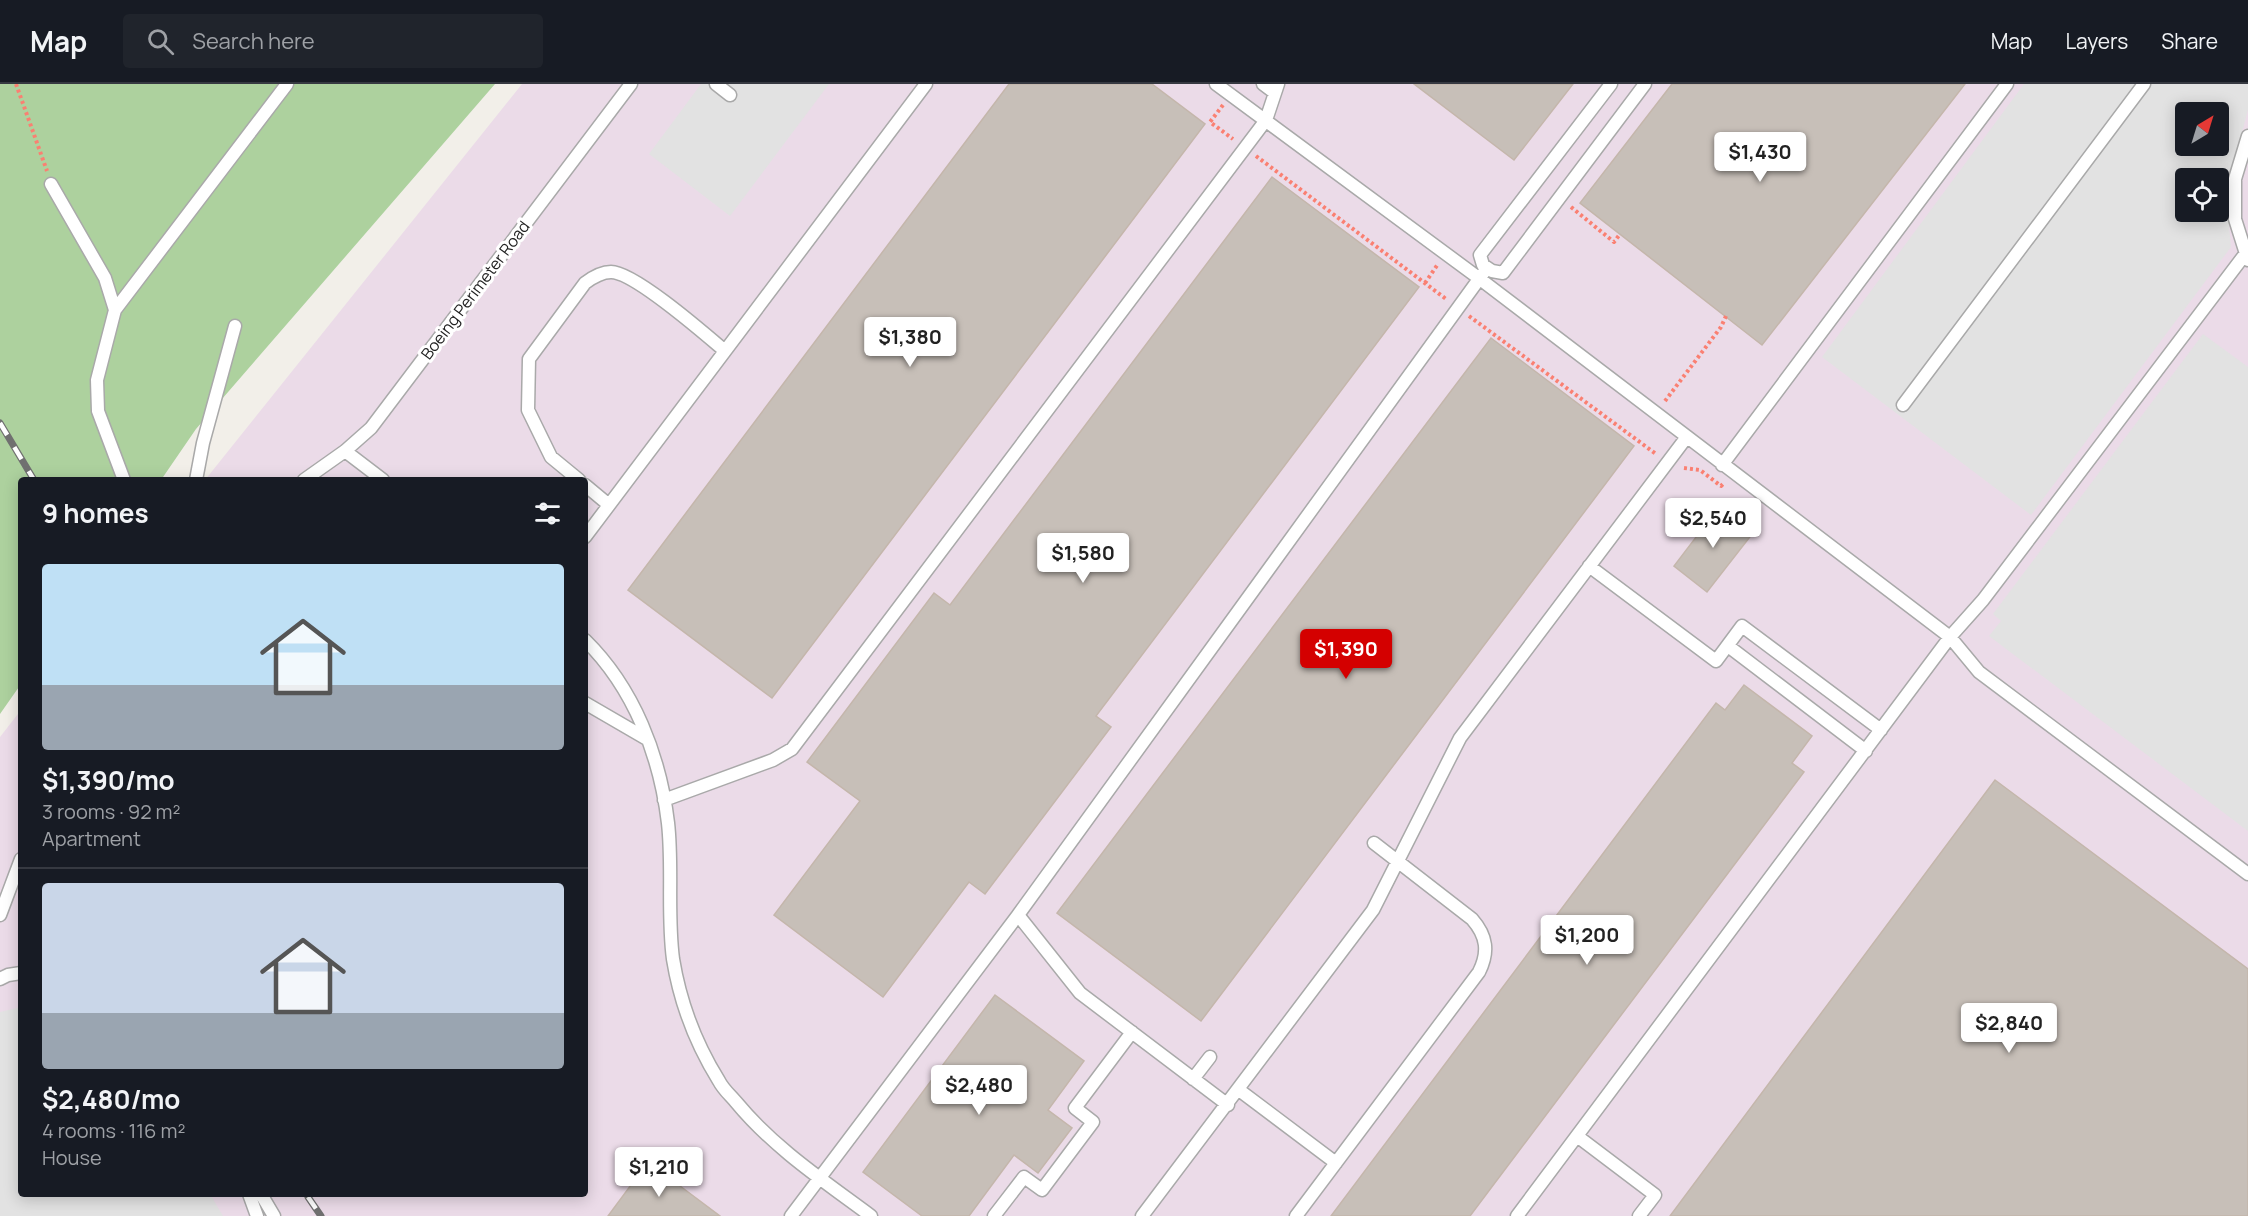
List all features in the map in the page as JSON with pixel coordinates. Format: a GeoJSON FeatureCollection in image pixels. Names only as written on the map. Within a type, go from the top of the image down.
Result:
{"type":"FeatureCollection","features":[{"type":"Feature","properties":{"kind":"lane"},"geometry":{"type":"LineString","coordinates":[[123,477],[98,411],[97,380],[115,310],[286,84]]}},
{"type":"Feature","properties":{"kind":"lane","name":"Boeing Perimeter Road"},"geometry":{"type":"LineString","coordinates":[[308,477],[345,451],[371,428],[631,84]]}},
{"type":"Feature","properties":{"kind":"lane"},"geometry":{"type":"LineString","coordinates":[[716,84],[730,95]]}},
{"type":"Feature","properties":{"kind":"lane"},"geometry":{"type":"LineString","coordinates":[[588,533],[926,84]]}},
{"type":"Feature","properties":{"kind":"lane"},"geometry":{"type":"LineString","coordinates":[[1216,84],[1480,279],[1950,637],[1979,672],[2248,874]]}},
{"type":"Feature","properties":{"kind":"lane"},"geometry":{"type":"LineString","coordinates":[[664,800],[773,760],[792,749],[1266,120],[1276,88],[1263,84]]}},
{"type":"Feature","properties":{"kind":"lane"},"geometry":{"type":"LineString","coordinates":[[1611,84],[1480,255],[1483,265],[1487,268],[1503,273],[1645,84]]}},
{"type":"Feature","properties":{"kind":"lane"},"geometry":{"type":"LineString","coordinates":[[1722,465],[2007,84]]}},
{"type":"Feature","properties":{"kind":"lane"},"geometry":{"type":"LineString","coordinates":[[1903,405],[2144,84]]}},
{"type":"Feature","properties":{"kind":"lane"},"geometry":{"type":"LineString","coordinates":[[1517,1216],[1950,637],[1983,600],[2247,256],[2235,219],[2235,178],[2248,136]]}},
{"type":"Feature","properties":{"kind":"lane"},"geometry":{"type":"LineString","coordinates":[[51,184],[105,278],[115,310]]}},
{"type":"Feature","properties":{"kind":"lane"},"geometry":{"type":"LineString","coordinates":[[791,1216],[1018,915],[1487,268]]}},
{"type":"Feature","properties":{"kind":"lane"},"geometry":{"type":"LineString","coordinates":[[575,477],[551,457],[528,410],[529,359],[585,282],[594,276],[612,272],[637,283],[725,351]]}},
{"type":"Feature","properties":{"kind":"lane"},"geometry":{"type":"LineString","coordinates":[[197,477],[203,444],[235,326]]}},
{"type":"Feature","properties":{"kind":"lane"},"geometry":{"type":"LineString","coordinates":[[1142,1216],[1373,910],[1460,738],[1686,438]]}},
{"type":"Feature","properties":{"kind":"lane"},"geometry":{"type":"LineString","coordinates":[[345,451],[379,477]]}},
{"type":"Feature","properties":{"kind":"lane"},"geometry":{"type":"LineString","coordinates":[[588,488],[609,505]]}},
{"type":"Feature","properties":{"kind":"lane"},"geometry":{"type":"LineString","coordinates":[[1589,566],[1716,661],[1742,626],[1881,730]]}},
{"type":"Feature","properties":{"kind":"lane"},"geometry":{"type":"LineString","coordinates":[[588,643],[599,654],[621,686],[640,719],[659,768],[668,824],[673,957],[682,1001],[703,1051],[720,1083],[750,1119],[782,1149],[871,1216]]}},
{"type":"Feature","properties":{"kind":"lane"},"geometry":{"type":"LineString","coordinates":[[1728,646],[1866,751]]}},
{"type":"Feature","properties":{"kind":"lane"},"geometry":{"type":"LineString","coordinates":[[588,704],[647,739]]}},
{"type":"Feature","properties":{"kind":"lane"},"geometry":{"type":"LineString","coordinates":[[1296,1216],[1479,972],[1484,962],[1486,948],[1480,928],[1472,919],[1374,843]]}},
{"type":"Feature","properties":{"kind":"lane"},"geometry":{"type":"LineString","coordinates":[[0,915],[18,867]]}},
{"type":"Feature","properties":{"kind":"lane"},"geometry":{"type":"LineString","coordinates":[[1018,915],[1080,993],[1228,1105]]}},
{"type":"Feature","properties":{"kind":"lane"},"geometry":{"type":"LineString","coordinates":[[0,979],[18,973]]}},
{"type":"Feature","properties":{"kind":"lane"},"geometry":{"type":"LineString","coordinates":[[994,1216],[1024,1177],[1042,1190],[1094,1122],[1075,1108],[1131,1032]]}},
{"type":"Feature","properties":{"kind":"lane"},"geometry":{"type":"LineString","coordinates":[[1193,1079],[1210,1057]]}},
{"type":"Feature","properties":{"kind":"lane"},"geometry":{"type":"LineString","coordinates":[[1239,1090],[1336,1163]]}},
{"type":"Feature","properties":{"kind":"lane"},"geometry":{"type":"LineString","coordinates":[[1577,1136],[1655,1195],[1639,1216]]}},
{"type":"Feature","properties":{"kind":"lane"},"geometry":{"type":"LineString","coordinates":[[250,1197],[257,1216]]}},
{"type":"Feature","properties":{"kind":"lane"},"geometry":{"type":"LineString","coordinates":[[263,1197],[274,1216]]}},
{"type":"Feature","properties":{"kind":"path"},"geometry":{"type":"LineString","coordinates":[[16,84],[51,184]]}},
{"type":"Feature","properties":{"kind":"path"},"geometry":{"type":"LineString","coordinates":[[1231,95],[1210,122],[1676,471],[1690,467],[1700,470],[1721,486],[1733,473]]}},
{"type":"Feature","properties":{"kind":"path"},"geometry":{"type":"LineString","coordinates":[[1560,197],[1614,242],[1620,234]]}},
{"type":"Feature","properties":{"kind":"shaded area"},"geometry":{"type":"Polygon","coordinates":[[[522,84],[2248,84],[2248,1216],[0,1216],[0,737],[18,714],[18,1197],[588,1197],[588,477],[207,477],[522,84]]]}},
{"type":"Feature","properties":{"kind":"shaded area"},"geometry":{"type":"Polygon","coordinates":[[[701,84],[829,84],[730,216],[649,154],[701,84]]]}},
{"type":"Feature","properties":{"kind":"shaded area"},"geometry":{"type":"Polygon","coordinates":[[[2024,84],[2248,84],[2248,110],[2229,181],[2229,168],[2175,168],[2175,222],[2229,222],[2231,247],[2031,515],[1822,357],[2024,84]]]}},
{"type":"Feature","properties":{"kind":"shaded area"},"geometry":{"type":"Polygon","coordinates":[[[2203,334],[2248,367],[2248,831],[1989,636],[2001,621],[1993,614],[2203,334]]]}},
{"type":"Feature","properties":{"kind":"shaded area"},"geometry":{"type":"Polygon","coordinates":[[[18,1008],[18,1197],[212,1197],[223,1216],[0,1216],[0,1012],[18,1008]]]}},
{"type":"Feature","properties":{"kind":"green space"},"geometry":{"type":"Polygon","coordinates":[[[0,84],[495,84],[196,429],[163,477],[18,477],[18,688],[0,714],[0,84]]]}},
{"type":"Feature","properties":{"kind":"building"},"geometry":{"type":"Polygon","coordinates":[[[1009,84],[1152,84],[1205,124],[772,698],[628,590],[1009,84]]]}},
{"type":"Feature","properties":{"kind":"building"},"geometry":{"type":"Polygon","coordinates":[[[1414,84],[1573,84],[1514,160],[1414,84]]]}},
{"type":"Feature","properties":{"kind":"building"},"geometry":{"type":"Polygon","coordinates":[[[1672,84],[1965,84],[1762,345],[1580,203],[1672,84]]]}},
{"type":"Feature","properties":{"kind":"building"},"geometry":{"type":"Polygon","coordinates":[[[1272,177],[1419,287],[1096,716],[1111,727],[985,894],[969,882],[883,997],[774,915],[860,801],[807,762],[934,593],[950,605],[1272,177]]]}},
{"type":"Feature","properties":{"kind":"building"},"geometry":{"type":"Polygon","coordinates":[[[1491,338],[1634,446],[1201,1021],[1057,913],[1491,338]]]}},
{"type":"Feature","properties":{"kind":"building"},"geometry":{"type":"Polygon","coordinates":[[[1719,507],[1753,533],[1707,592],[1674,566],[1719,507]]]}},
{"type":"Feature","properties":{"kind":"building"},"geometry":{"type":"Polygon","coordinates":[[[1744,685],[1812,736],[1792,763],[1804,772],[1470,1216],[1331,1216],[1716,703],[1725,710],[1744,685]]]}},
{"type":"Feature","properties":{"kind":"building"},"geometry":{"type":"Polygon","coordinates":[[[1995,780],[2248,969],[2248,1216],[1670,1216],[1995,780]]]}},
{"type":"Feature","properties":{"kind":"building"},"geometry":{"type":"Polygon","coordinates":[[[995,995],[1084,1061],[1048,1110],[1072,1128],[1038,1173],[1014,1155],[969,1216],[922,1216],[863,1172],[995,995]]]}},
{"type":"Feature","properties":{"kind":"building"},"geometry":{"type":"Polygon","coordinates":[[[648,1162],[720,1216],[608,1216],[648,1162]]]}},
{"type":"Feature","properties":{"kind":"railway"},"geometry":{"type":"LineString","coordinates":[[0,423],[32,477]]}},
{"type":"Feature","properties":{"kind":"railway"},"geometry":{"type":"LineString","coordinates":[[308,1197],[321,1216]]}}]}
